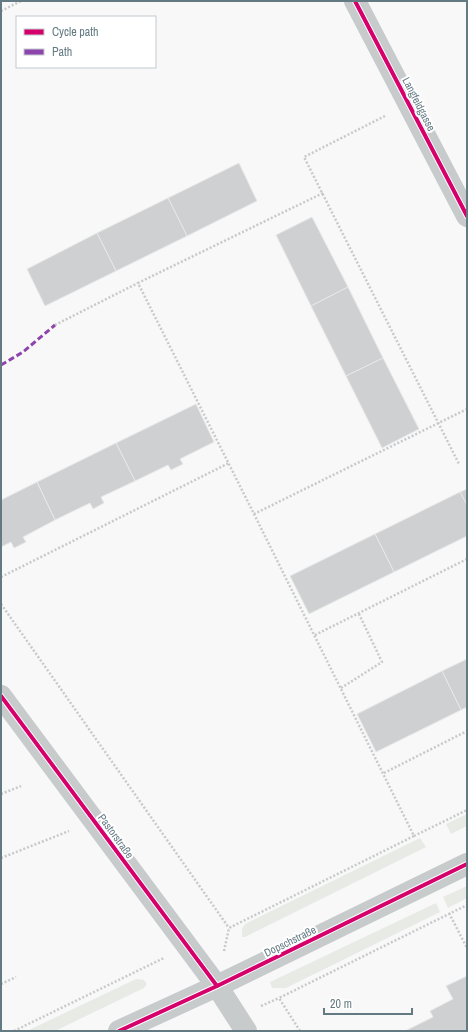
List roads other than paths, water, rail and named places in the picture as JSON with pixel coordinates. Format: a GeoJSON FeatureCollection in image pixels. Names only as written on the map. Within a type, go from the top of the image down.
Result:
{"type":"FeatureCollection","features":[{"type":"Feature","properties":{"kind":"street","name":"Langfeldgasse"},"geometry":{"type":"LineString","coordinates":[[355,1],[467,216]]}},
{"type":"Feature","properties":{"kind":"street","name":"Pastorstraße"},"geometry":{"type":"LineString","coordinates":[[1,696],[217,986],[246,1031]]}},
{"type":"Feature","properties":{"kind":"street","name":"Dopschstraße"},"geometry":{"type":"LineString","coordinates":[[119,1031],[217,986],[467,864]]}}]}
